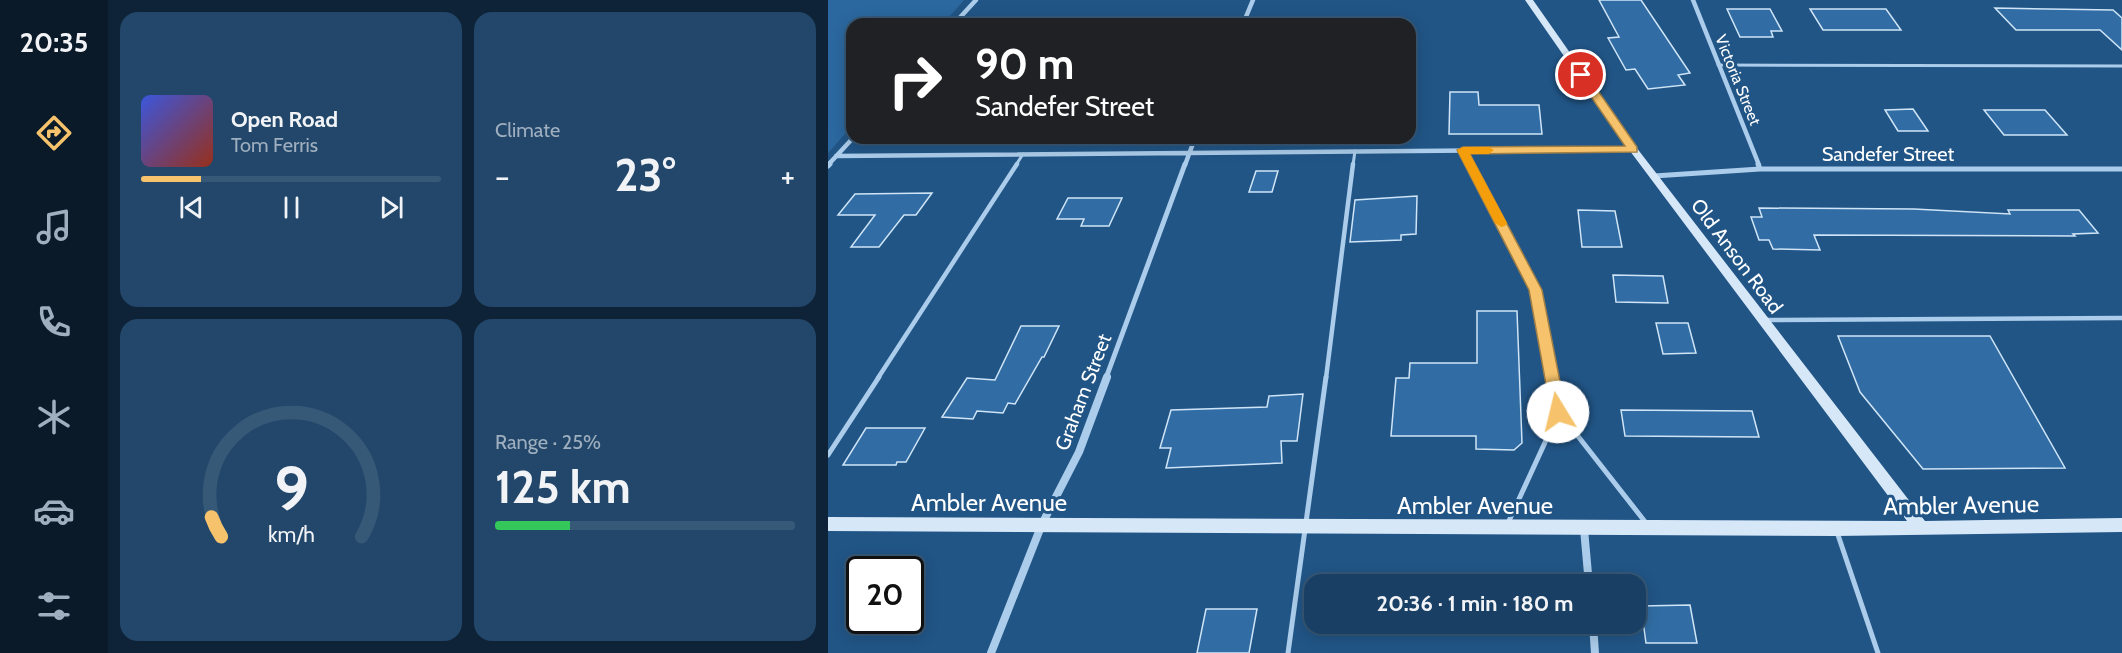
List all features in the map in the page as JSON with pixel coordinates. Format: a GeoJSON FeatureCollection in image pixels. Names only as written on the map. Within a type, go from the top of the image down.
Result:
{"type":"FeatureCollection","features":[{"type":"Feature","properties":{"kind":"main road","name":"Old Anson Road"},"geometry":{"type":"LineString","coordinates":[[1529,0],[1633,149],[1922,529]]}},
{"type":"Feature","properties":{"kind":"main road","name":"Ambler Avenue"},"geometry":{"type":"LineString","coordinates":[[828,524],[1650,529],[1922,529],[2122,525]]}},
{"type":"Feature","properties":{"kind":"street"},"geometry":{"type":"LineString","coordinates":[[960,18],[976,0]]}},
{"type":"Feature","properties":{"kind":"street"},"geometry":{"type":"LineString","coordinates":[[1246,18],[1253,0]]}},
{"type":"Feature","properties":{"kind":"street","name":"Victoria Street"},"geometry":{"type":"LineString","coordinates":[[1693,0],[1760,169]]}},
{"type":"Feature","properties":{"kind":"street"},"geometry":{"type":"LineString","coordinates":[[828,166],[848,144]]}},
{"type":"Feature","properties":{"kind":"street","name":"Graham Street"},"geometry":{"type":"LineString","coordinates":[[991,653],[1042,524],[1080,452],[1192,144]]}},
{"type":"Feature","properties":{"kind":"street"},"geometry":{"type":"LineString","coordinates":[[837,156],[1633,149]]}},
{"type":"Feature","properties":{"kind":"street","name":"Sandefer Street"},"geometry":{"type":"LineString","coordinates":[[1654,176],[1760,169],[2122,169]]}},
{"type":"Feature","properties":{"kind":"street"},"geometry":{"type":"LineString","coordinates":[[1584,528],[1588,574]]}},
{"type":"Feature","properties":{"kind":"street"},"geometry":{"type":"LineString","coordinates":[[1594,634],[1595,653]]}},
{"type":"Feature","properties":{"kind":"lane"},"geometry":{"type":"LineString","coordinates":[[1718,64],[2122,66]]}},
{"type":"Feature","properties":{"kind":"lane"},"geometry":{"type":"LineString","coordinates":[[1463,150],[1535,290],[1558,412],[1650,529]]}},
{"type":"Feature","properties":{"kind":"lane"},"geometry":{"type":"LineString","coordinates":[[1288,653],[1307,526],[1355,151]]}},
{"type":"Feature","properties":{"kind":"lane"},"geometry":{"type":"LineString","coordinates":[[828,455],[1023,154]]}},
{"type":"Feature","properties":{"kind":"lane"},"geometry":{"type":"LineString","coordinates":[[1764,320],[2122,318]]}},
{"type":"Feature","properties":{"kind":"lane"},"geometry":{"type":"LineString","coordinates":[[1506,528],[1558,412]]}},
{"type":"Feature","properties":{"kind":"lane"},"geometry":{"type":"LineString","coordinates":[[1836,529],[1878,653]]}},
{"type":"Feature","properties":{"kind":"shaded area"},"geometry":{"type":"Polygon","coordinates":[[[828,0],[964,0],[948,18],[846,18],[846,133],[828,153],[828,0]]]}},
{"type":"Feature","properties":{"kind":"building"},"geometry":{"type":"Polygon","coordinates":[[[1599,0],[1641,0],[1690,73],[1678,75],[1685,85],[1648,89],[1635,69],[1626,70],[1608,38],[1619,37],[1599,0]]]}},
{"type":"Feature","properties":{"kind":"building"},"geometry":{"type":"Polygon","coordinates":[[[1995,8],[2113,10],[2122,18],[2122,50],[2100,30],[2016,30],[1995,8]]]}},
{"type":"Feature","properties":{"kind":"building"},"geometry":{"type":"Polygon","coordinates":[[[1727,9],[1770,9],[1782,31],[1771,31],[1773,37],[1740,37],[1727,9]]]}},
{"type":"Feature","properties":{"kind":"building"},"geometry":{"type":"Polygon","coordinates":[[[1810,9],[1886,9],[1901,30],[1823,30],[1810,9]]]}},
{"type":"Feature","properties":{"kind":"building"},"geometry":{"type":"Polygon","coordinates":[[[1450,92],[1478,92],[1479,105],[1539,105],[1542,134],[1449,134],[1450,92]]]}},
{"type":"Feature","properties":{"kind":"building"},"geometry":{"type":"Polygon","coordinates":[[[1913,109],[1928,131],[1898,131],[1885,110],[1913,109]]]}},
{"type":"Feature","properties":{"kind":"building"},"geometry":{"type":"Polygon","coordinates":[[[1984,110],[2045,110],[2067,135],[2004,135],[1984,110]]]}},
{"type":"Feature","properties":{"kind":"building"},"geometry":{"type":"Polygon","coordinates":[[[1256,171],[1278,171],[1272,192],[1249,192],[1256,171]]]}},
{"type":"Feature","properties":{"kind":"building"},"geometry":{"type":"Polygon","coordinates":[[[932,193],[916,215],[904,215],[879,247],[851,247],[875,215],[838,215],[855,194],[932,193]]]}},
{"type":"Feature","properties":{"kind":"building"},"geometry":{"type":"Polygon","coordinates":[[[1417,196],[1416,234],[1401,235],[1401,240],[1350,242],[1355,200],[1417,196]]]}},
{"type":"Feature","properties":{"kind":"building"},"geometry":{"type":"Polygon","coordinates":[[[1068,198],[1122,198],[1109,226],[1081,226],[1084,219],[1057,219],[1068,198]]]}},
{"type":"Feature","properties":{"kind":"building"},"geometry":{"type":"Polygon","coordinates":[[[1759,208],[1914,209],[2010,214],[2008,210],[2079,210],[2098,233],[2073,234],[2075,236],[1814,235],[1820,250],[1773,249],[1769,240],[1759,240],[1751,217],[1762,217],[1759,208]]]}},
{"type":"Feature","properties":{"kind":"building"},"geometry":{"type":"Polygon","coordinates":[[[1578,210],[1615,211],[1622,247],[1582,247],[1578,210]]]}},
{"type":"Feature","properties":{"kind":"building"},"geometry":{"type":"Polygon","coordinates":[[[1613,275],[1663,276],[1668,303],[1616,302],[1613,275]]]}},
{"type":"Feature","properties":{"kind":"building"},"geometry":{"type":"Polygon","coordinates":[[[1477,311],[1517,311],[1522,443],[1514,450],[1476,449],[1476,436],[1391,436],[1396,378],[1409,378],[1410,363],[1477,363],[1477,311]]]}},
{"type":"Feature","properties":{"kind":"building"},"geometry":{"type":"Polygon","coordinates":[[[1656,323],[1688,323],[1696,353],[1663,354],[1656,323]]]}},
{"type":"Feature","properties":{"kind":"building"},"geometry":{"type":"Polygon","coordinates":[[[1021,326],[1059,326],[1044,357],[1015,404],[1008,403],[1003,413],[977,411],[973,419],[942,417],[967,378],[995,380],[1021,326]]]}},
{"type":"Feature","properties":{"kind":"building"},"geometry":{"type":"Polygon","coordinates":[[[1838,336],[1990,336],[2065,468],[1923,469],[1860,392],[1838,336]]]}},
{"type":"Feature","properties":{"kind":"building"},"geometry":{"type":"Polygon","coordinates":[[[1303,394],[1297,441],[1281,441],[1282,463],[1166,468],[1171,448],[1160,448],[1171,410],[1267,407],[1269,396],[1303,394]]]}},
{"type":"Feature","properties":{"kind":"building"},"geometry":{"type":"Polygon","coordinates":[[[1621,410],[1752,411],[1759,437],[1625,436],[1621,410]]]}},
{"type":"Feature","properties":{"kind":"building"},"geometry":{"type":"Polygon","coordinates":[[[866,428],[925,428],[906,462],[897,462],[896,465],[843,465],[866,428]]]}},
{"type":"Feature","properties":{"kind":"building"},"geometry":{"type":"Polygon","coordinates":[[[1690,605],[1697,643],[1646,643],[1646,606],[1690,605]]]}},
{"type":"Feature","properties":{"kind":"building"},"geometry":{"type":"Polygon","coordinates":[[[1206,609],[1257,609],[1249,653],[1197,653],[1206,609]]]}},
{"type":"Feature","properties":{"kind":"slow traffic"},"geometry":{"type":"LineString","coordinates":[[1489,150],[1463,150],[1501,223]]}},
{"type":"Feature","properties":{"kind":"route"},"geometry":{"type":"LineString","coordinates":[[1558,412],[1551,362],[1535,290],[1463,150],[1633,149],[1581,75]]}}]}
